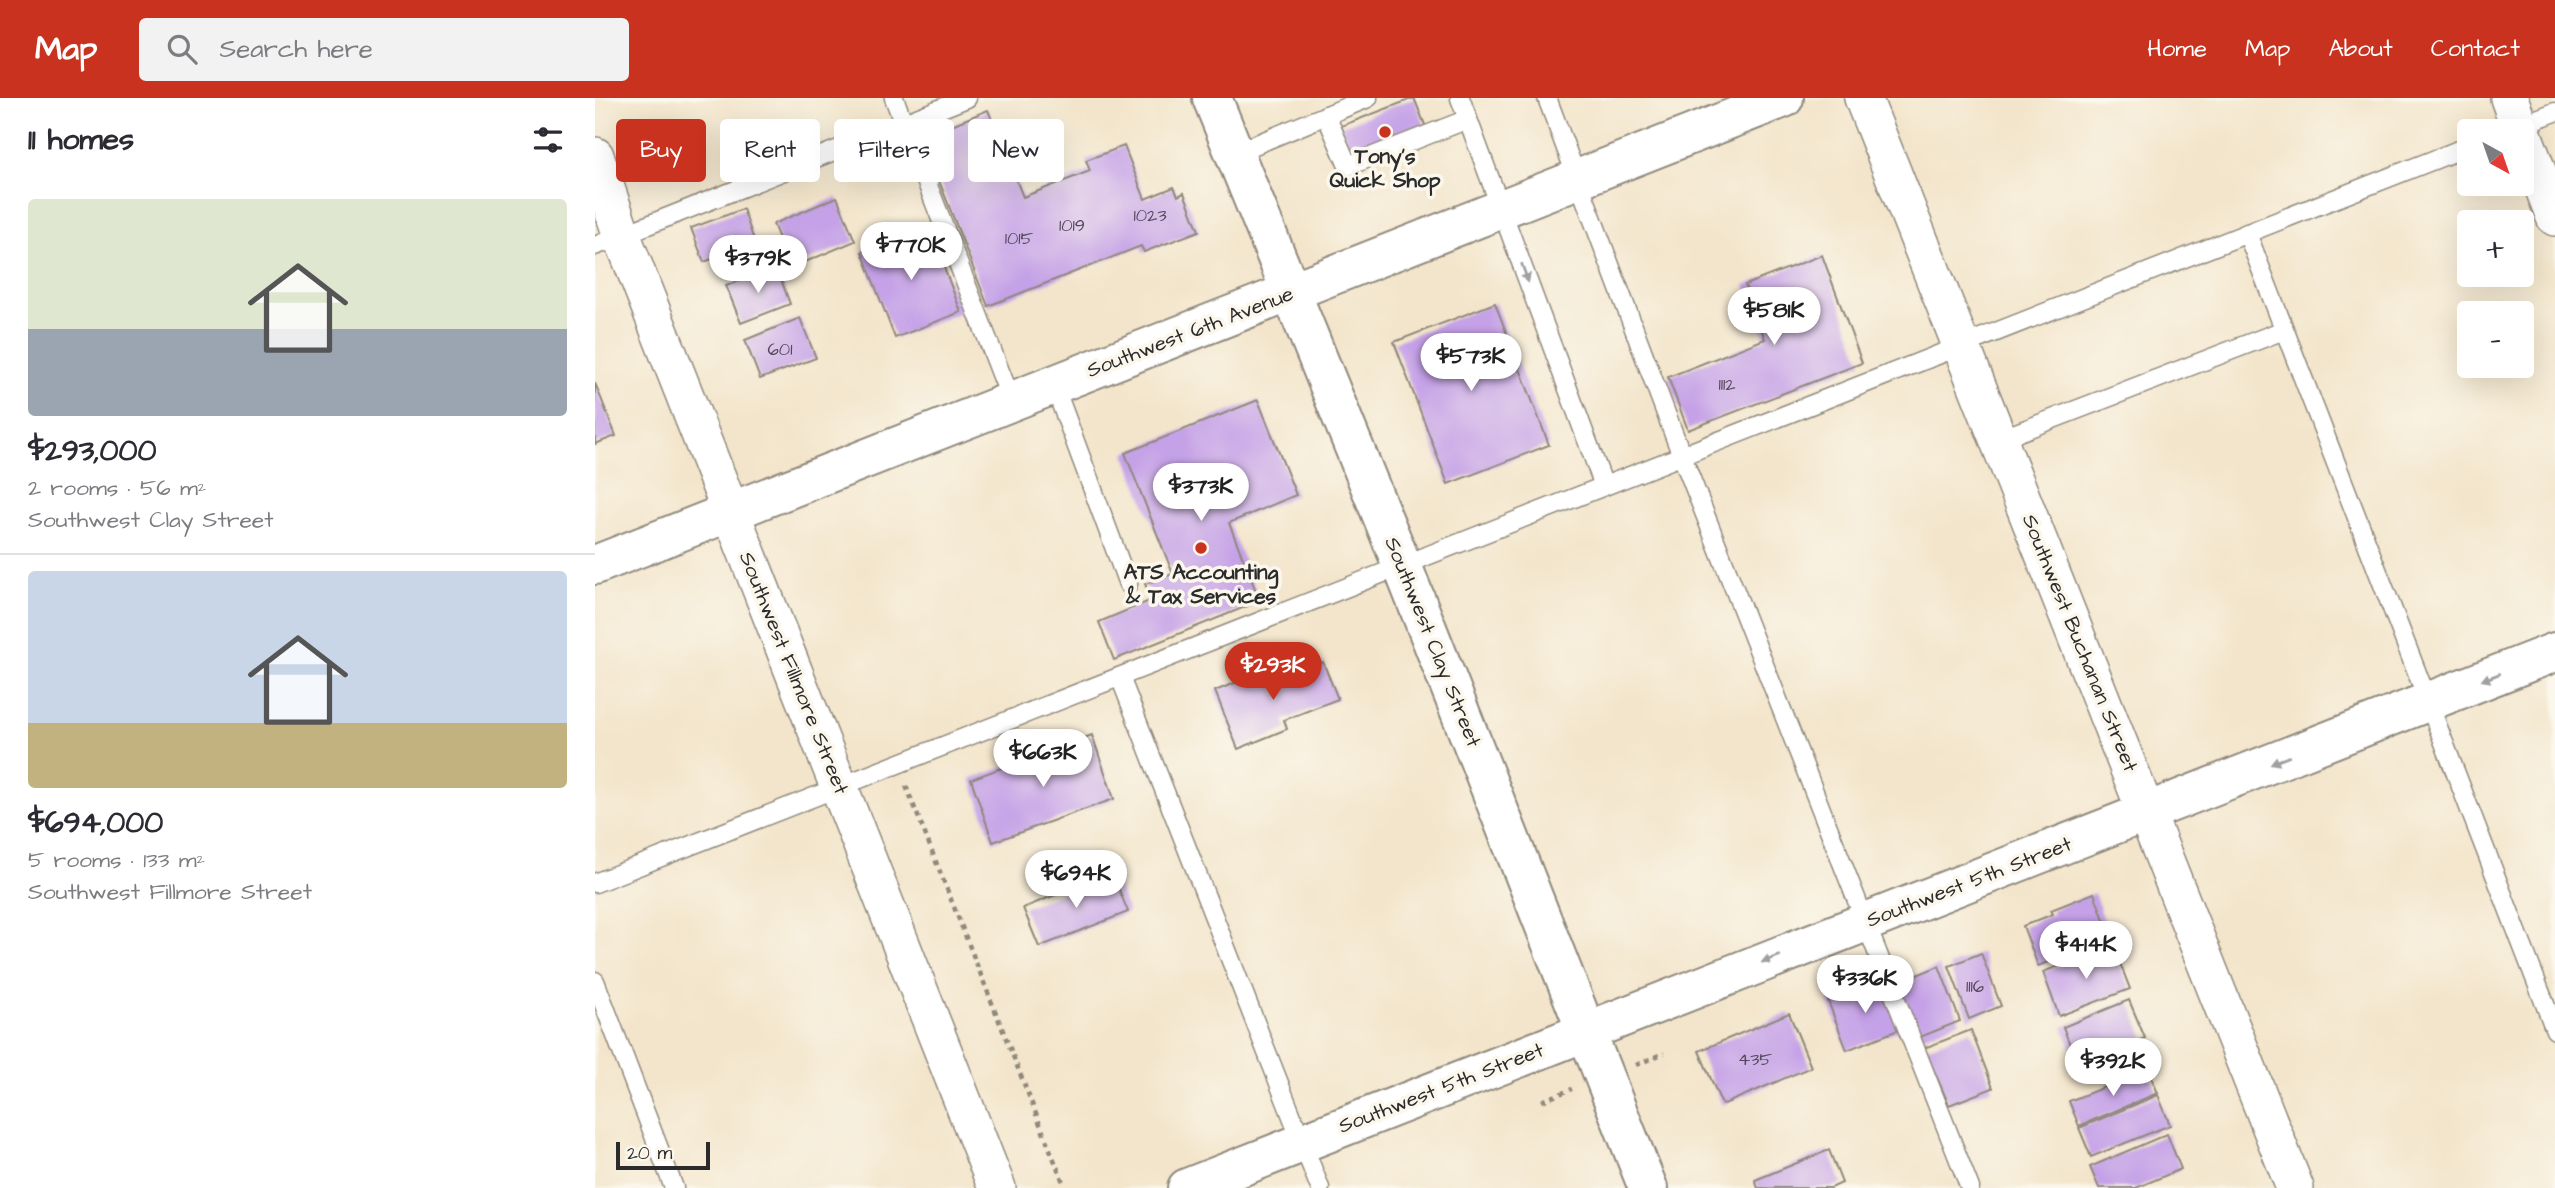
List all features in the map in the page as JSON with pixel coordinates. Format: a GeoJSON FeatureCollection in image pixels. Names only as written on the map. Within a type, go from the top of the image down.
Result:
{"type":"FeatureCollection","features":[{"type":"Feature","properties":{"kind":"street","name":"Southwest Clay Street"},"geometry":{"type":"LineString","coordinates":[[1212,98],[1402,565],[1648,1188]]}},
{"type":"Feature","properties":{"kind":"street","name":"Southwest 6th Avenue"},"geometry":{"type":"LineString","coordinates":[[595,565],[1784,98]]}},
{"type":"Feature","properties":{"kind":"street","name":"Southwest Buchanan Street"},"geometry":{"type":"LineString","coordinates":[[1863,98],[2295,1188]]}},
{"type":"Feature","properties":{"kind":"street","name":"Southwest Fillmore Street"},"geometry":{"type":"LineString","coordinates":[[595,156],[608,241],[730,513],[997,1188]]}},
{"type":"Feature","properties":{"kind":"street"},"geometry":{"type":"LineString","coordinates":[[2534,168],[2555,217]]}},
{"type":"Feature","properties":{"kind":"street","name":"Southwest 5th Street"},"geometry":{"type":"LineString","coordinates":[[1187,1188],[2555,652]]}},
{"type":"Feature","properties":{"kind":"lane"},"geometry":{"type":"LineString","coordinates":[[894,98],[902,119]]}},
{"type":"Feature","properties":{"kind":"lane"},"geometry":{"type":"LineString","coordinates":[[914,119],[967,98]]}},
{"type":"Feature","properties":{"kind":"lane"},"geometry":{"type":"LineString","coordinates":[[1235,153],[1369,98]]}},
{"type":"Feature","properties":{"kind":"lane"},"geometry":{"type":"LineString","coordinates":[[1460,98],[1604,486]]}},
{"type":"Feature","properties":{"kind":"lane"},"geometry":{"type":"LineString","coordinates":[[1547,98],[1682,456],[1969,1188]]}},
{"type":"Feature","properties":{"kind":"lane"},"geometry":{"type":"LineString","coordinates":[[2532,119],[2555,112]]}},
{"type":"Feature","properties":{"kind":"lane"},"geometry":{"type":"LineString","coordinates":[[1326,115],[1348,166],[1468,119]]}},
{"type":"Feature","properties":{"kind":"lane"},"geometry":{"type":"LineString","coordinates":[[608,241],[834,151]]}},
{"type":"Feature","properties":{"kind":"lane"},"geometry":{"type":"LineString","coordinates":[[595,883],[2457,151]]}},
{"type":"Feature","properties":{"kind":"lane"},"geometry":{"type":"LineString","coordinates":[[927,182],[1012,402]]}},
{"type":"Feature","properties":{"kind":"lane"},"geometry":{"type":"LineString","coordinates":[[2247,233],[2555,1030]]}},
{"type":"Feature","properties":{"kind":"lane"},"geometry":{"type":"LineString","coordinates":[[1998,440],[2284,330]]}},
{"type":"Feature","properties":{"kind":"lane"},"geometry":{"type":"LineString","coordinates":[[1053,385],[1128,584]]}},
{"type":"Feature","properties":{"kind":"lane"},"geometry":{"type":"LineString","coordinates":[[1120,677],[1320,1188]]}},
{"type":"Feature","properties":{"kind":"lane"},"geometry":{"type":"LineString","coordinates":[[595,981],[674,1188]]}},
{"type":"Feature","properties":{"kind":"path"},"geometry":{"type":"LineString","coordinates":[[905,783],[1063,1182]]}},
{"type":"Feature","properties":{"kind":"building"},"geometry":{"type":"Polygon","coordinates":[[[1414,98],[1427,130],[1354,159],[1341,126],[1414,98]]]}},
{"type":"Feature","properties":{"kind":"building"},"geometry":{"type":"Polygon","coordinates":[[[988,110],[992,119],[968,119],[968,182],[1017,182],[1023,197],[1090,171],[1086,160],[1124,146],[1145,199],[1174,187],[1178,196],[1184,193],[1199,231],[1144,252],[1141,246],[988,306],[940,182],[954,182],[954,124],[988,110]]]}},
{"type":"Feature","properties":{"kind":"building"},"geometry":{"type":"Polygon","coordinates":[[[837,197],[855,241],[791,268],[773,224],[837,197]]]}},
{"type":"Feature","properties":{"kind":"building"},"geometry":{"type":"Polygon","coordinates":[[[743,209],[755,243],[704,262],[691,228],[743,209]]]}},
{"type":"Feature","properties":{"kind":"building"},"geometry":{"type":"Polygon","coordinates":[[[928,226],[961,312],[895,338],[862,252],[928,226]]]}},
{"type":"Feature","properties":{"kind":"building"},"geometry":{"type":"Polygon","coordinates":[[[1822,255],[1862,363],[1688,430],[1668,377],[1765,339],[1745,285],[1822,255]]]}},
{"type":"Feature","properties":{"kind":"building"},"geometry":{"type":"Polygon","coordinates":[[[776,266],[790,304],[741,323],[726,286],[776,266]]]}},
{"type":"Feature","properties":{"kind":"building"},"geometry":{"type":"Polygon","coordinates":[[[1495,303],[1549,445],[1448,484],[1394,342],[1495,303]]]}},
{"type":"Feature","properties":{"kind":"building"},"geometry":{"type":"Polygon","coordinates":[[[800,318],[816,358],[760,379],[745,340],[800,318]]]}},
{"type":"Feature","properties":{"kind":"building"},"geometry":{"type":"Polygon","coordinates":[[[595,383],[616,436],[595,444],[595,383]]]}},
{"type":"Feature","properties":{"kind":"building"},"geometry":{"type":"Polygon","coordinates":[[[1258,400],[1296,495],[1229,523],[1260,601],[1114,660],[1099,622],[1152,600],[1145,584],[1173,574],[1125,453],[1258,400]]]}},
{"type":"Feature","properties":{"kind":"building"},"geometry":{"type":"Polygon","coordinates":[[[1323,662],[1338,699],[1284,720],[1287,729],[1238,749],[1215,691],[1266,670],[1271,683],[1323,662]]]}},
{"type":"Feature","properties":{"kind":"building"},"geometry":{"type":"Polygon","coordinates":[[[1092,735],[1114,799],[993,842],[971,779],[1092,735]]]}},
{"type":"Feature","properties":{"kind":"building"},"geometry":{"type":"Polygon","coordinates":[[[1112,872],[1128,912],[1039,947],[1023,908],[1112,872]]]}},
{"type":"Feature","properties":{"kind":"building"},"geometry":{"type":"Polygon","coordinates":[[[2094,893],[2111,938],[2038,966],[2023,926],[2053,914],[2051,910],[2094,893]]]}},
{"type":"Feature","properties":{"kind":"building"},"geometry":{"type":"Polygon","coordinates":[[[2113,945],[2130,989],[2059,1016],[2043,972],[2113,945]]]}},
{"type":"Feature","properties":{"kind":"building"},"geometry":{"type":"Polygon","coordinates":[[[1981,953],[2001,1006],[1969,1019],[1949,966],[1981,953]]]}},
{"type":"Feature","properties":{"kind":"building"},"geometry":{"type":"Polygon","coordinates":[[[1939,966],[1960,1021],[1918,1038],[1897,983],[1939,966]]]}},
{"type":"Feature","properties":{"kind":"building"},"geometry":{"type":"Polygon","coordinates":[[[1882,980],[1901,1029],[1847,1050],[1828,1001],[1882,980]]]}},
{"type":"Feature","properties":{"kind":"building"},"geometry":{"type":"Polygon","coordinates":[[[2129,1000],[2145,1038],[2078,1065],[2063,1027],[2129,1000]]]}},
{"type":"Feature","properties":{"kind":"building"},"geometry":{"type":"Polygon","coordinates":[[[1789,1013],[1811,1067],[1722,1105],[1699,1051],[1789,1013]]]}},
{"type":"Feature","properties":{"kind":"building"},"geometry":{"type":"Polygon","coordinates":[[[1971,1030],[1993,1088],[1949,1105],[1924,1048],[1971,1030]]]}},
{"type":"Feature","properties":{"kind":"building"},"geometry":{"type":"Polygon","coordinates":[[[2148,1070],[2158,1093],[2079,1126],[2069,1101],[2148,1070]]]}},
{"type":"Feature","properties":{"kind":"building"},"geometry":{"type":"Polygon","coordinates":[[[2158,1095],[2170,1125],[2091,1157],[2079,1128],[2158,1095]]]}},
{"type":"Feature","properties":{"kind":"building"},"geometry":{"type":"Polygon","coordinates":[[[2167,1134],[2181,1169],[2136,1188],[2099,1188],[2090,1167],[2167,1134]]]}},
{"type":"Feature","properties":{"kind":"building"},"geometry":{"type":"Polygon","coordinates":[[[1829,1150],[1842,1183],[1831,1188],[1758,1188],[1755,1180],[1829,1150]]]}},
{"type":"Feature","properties":{"kind":"place","name":"Tony's Quick Shop"},"geometry":{"type":"Point","coordinates":[1385,132]}},
{"type":"Feature","properties":{"kind":"place","name":"ATS Accounting & Tax Services"},"geometry":{"type":"Point","coordinates":[1201,548]}}]}
